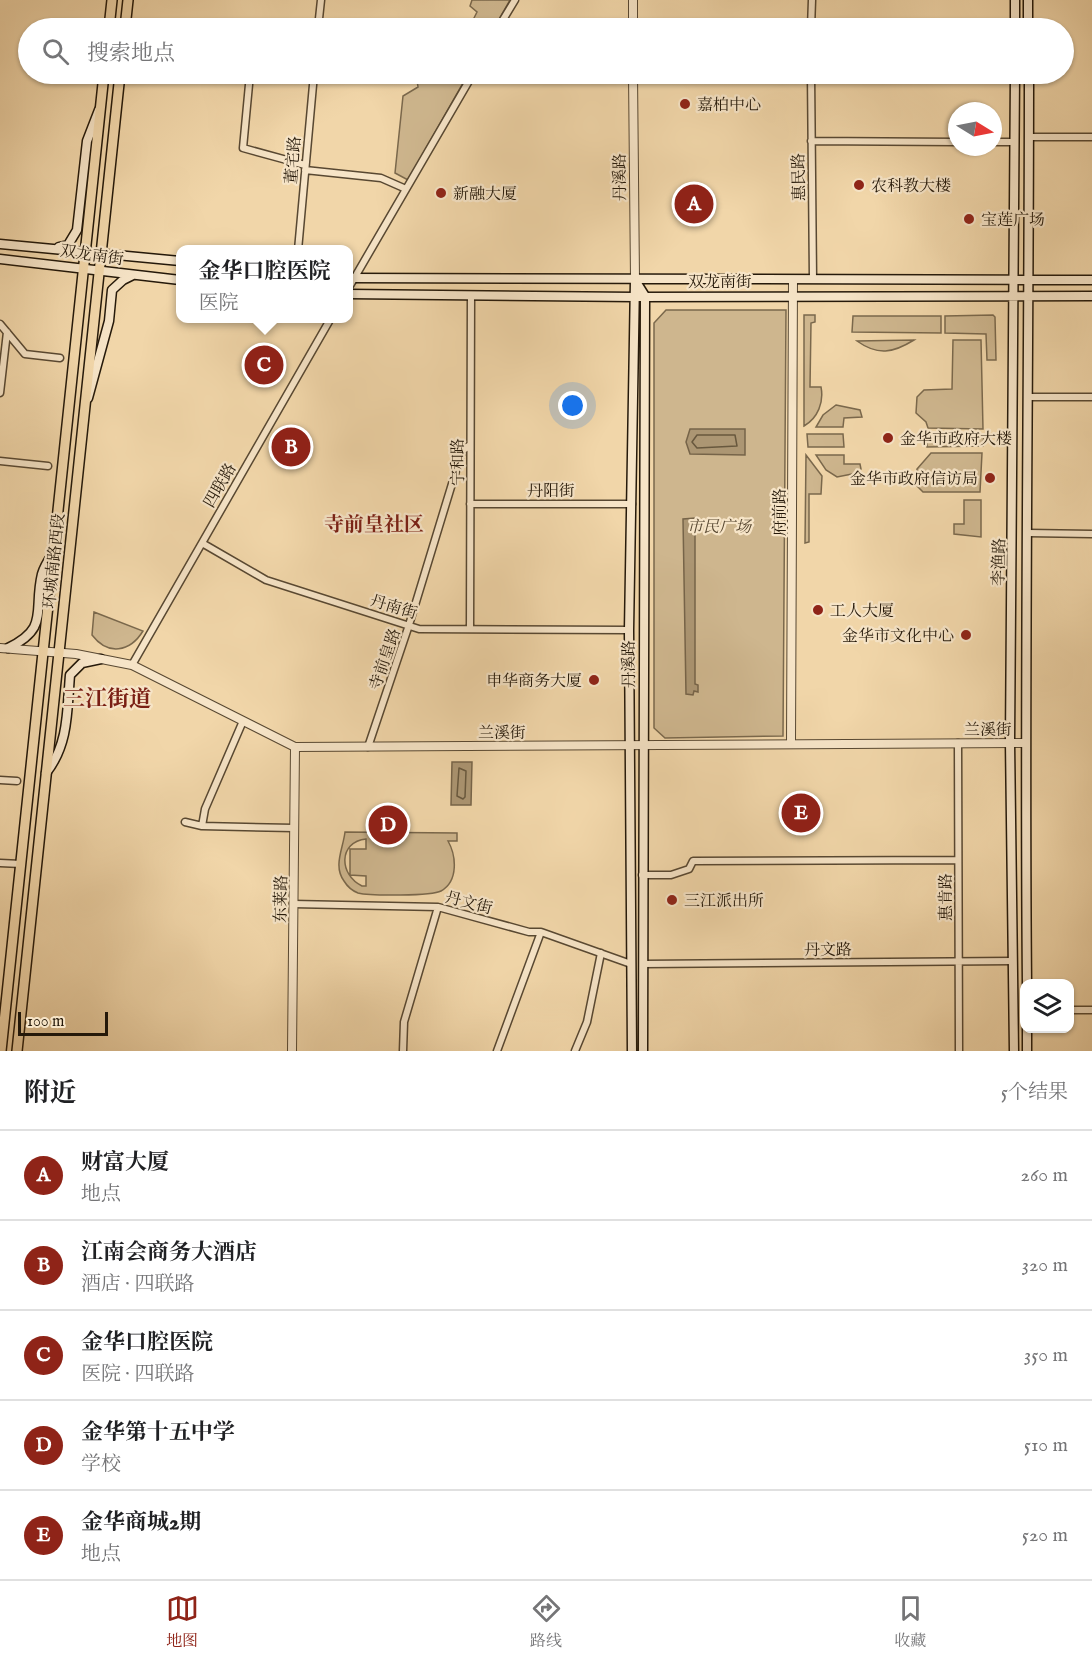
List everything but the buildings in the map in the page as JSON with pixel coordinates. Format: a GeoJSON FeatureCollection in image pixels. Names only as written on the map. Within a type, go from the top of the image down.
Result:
{"type":"FeatureCollection","features":[{"type":"Feature","properties":{"kind":"main road"},"geometry":{"type":"LineString","coordinates":[[110,18],[112,0]]}},
{"type":"Feature","properties":{"kind":"main road"},"geometry":{"type":"LineString","coordinates":[[126,18],[128,0]]}},
{"type":"Feature","properties":{"kind":"main road"},"geometry":{"type":"LineString","coordinates":[[1015,0],[1015,18]]}},
{"type":"Feature","properties":{"kind":"main road"},"geometry":{"type":"LineString","coordinates":[[1028,0],[1028,18]]}},
{"type":"Feature","properties":{"kind":"main road","name":"环城南路西段"},"geometry":{"type":"LineString","coordinates":[[1,1051],[103,84]]}},
{"type":"Feature","properties":{"kind":"main road","name":"环城南路西段"},"geometry":{"type":"LineString","coordinates":[[17,1051],[119,84]]}},
{"type":"Feature","properties":{"kind":"main road","name":"李渔路"},"geometry":{"type":"LineString","coordinates":[[1014,1051],[1010,742],[1015,84]]}},
{"type":"Feature","properties":{"kind":"main road","name":"李渔路"},"geometry":{"type":"LineString","coordinates":[[1027,979],[1024,743],[1030,297],[1029,84]]}},
{"type":"Feature","properties":{"kind":"main road"},"geometry":{"type":"LineString","coordinates":[[52,249],[68,245],[77,230],[87,141],[101,104]]}},
{"type":"Feature","properties":{"kind":"main road","name":"双龙南街"},"geometry":{"type":"LineString","coordinates":[[0,244],[176,261]]}},
{"type":"Feature","properties":{"kind":"main road","name":"双龙南街"},"geometry":{"type":"LineString","coordinates":[[0,259],[176,280]]}},
{"type":"Feature","properties":{"kind":"main road"},"geometry":{"type":"LineString","coordinates":[[83,413],[99,364],[109,321],[112,290],[133,275]]}},
{"type":"Feature","properties":{"kind":"main road","name":"双龙南街"},"geometry":{"type":"LineString","coordinates":[[353,279],[1092,280]]}},
{"type":"Feature","properties":{"kind":"main road"},"geometry":{"type":"LineString","coordinates":[[635,280],[645,296]]}},
{"type":"Feature","properties":{"kind":"main road","name":"丹溪路"},"geometry":{"type":"LineString","coordinates":[[632,1051],[629,630],[635,280]]}},
{"type":"Feature","properties":{"kind":"main road","name":"双龙南街"},"geometry":{"type":"LineString","coordinates":[[353,294],[635,297],[1092,296]]}},
{"type":"Feature","properties":{"kind":"main road","name":"丹溪路"},"geometry":{"type":"LineString","coordinates":[[643,1051],[642,745],[645,296]]}},
{"type":"Feature","properties":{"kind":"main road"},"geometry":{"type":"LineString","coordinates":[[4,648],[26,639],[36,626],[42,572],[53,552]]}},
{"type":"Feature","properties":{"kind":"main road"},"geometry":{"type":"LineString","coordinates":[[46,773],[59,756],[65,734],[70,675],[82,663],[101,659]]}},
{"type":"Feature","properties":{"kind":"main road"},"geometry":{"type":"LineString","coordinates":[[0,1020],[6,1008]]}},
{"type":"Feature","properties":{"kind":"main road"},"geometry":{"type":"LineString","coordinates":[[1027,1033],[1027,1051]]}},
{"type":"Feature","properties":{"kind":"street"},"geometry":{"type":"LineString","coordinates":[[319,18],[321,0]]}},
{"type":"Feature","properties":{"kind":"street"},"geometry":{"type":"LineString","coordinates":[[504,18],[515,0]]}},
{"type":"Feature","properties":{"kind":"street"},"geometry":{"type":"LineString","coordinates":[[633,0],[633,18]]}},
{"type":"Feature","properties":{"kind":"street"},"geometry":{"type":"LineString","coordinates":[[812,0],[812,18]]}},
{"type":"Feature","properties":{"kind":"street"},"geometry":{"type":"LineString","coordinates":[[249,84],[243,148],[305,167],[381,178],[406,189]]}},
{"type":"Feature","properties":{"kind":"street","name":"董宅路"},"geometry":{"type":"LineString","coordinates":[[298,245],[313,84]]}},
{"type":"Feature","properties":{"kind":"street"},"geometry":{"type":"LineString","coordinates":[[353,276],[466,84]]}},
{"type":"Feature","properties":{"kind":"street","name":"丹溪路"},"geometry":{"type":"LineString","coordinates":[[633,84],[635,280]]}},
{"type":"Feature","properties":{"kind":"street","name":"惠民路"},"geometry":{"type":"LineString","coordinates":[[811,84],[813,279]]}},
{"type":"Feature","properties":{"kind":"street"},"geometry":{"type":"LineString","coordinates":[[1029,137],[1092,137]]}},
{"type":"Feature","properties":{"kind":"street"},"geometry":{"type":"LineString","coordinates":[[811,141],[948,142]]}},
{"type":"Feature","properties":{"kind":"street"},"geometry":{"type":"LineString","coordinates":[[1002,142],[1014,142]]}},
{"type":"Feature","properties":{"kind":"street","name":"府前路"},"geometry":{"type":"LineString","coordinates":[[791,744],[793,280]]}},
{"type":"Feature","properties":{"kind":"street","name":"宁和路"},"geometry":{"type":"LineString","coordinates":[[470,629],[471,295]]}},
{"type":"Feature","properties":{"kind":"street","name":"四联路"},"geometry":{"type":"LineString","coordinates":[[132,665],[328,323]]}},
{"type":"Feature","properties":{"kind":"street"},"geometry":{"type":"LineString","coordinates":[[0,324],[25,354],[60,358]]}},
{"type":"Feature","properties":{"kind":"street"},"geometry":{"type":"LineString","coordinates":[[0,393],[8,332]]}},
{"type":"Feature","properties":{"kind":"street"},"geometry":{"type":"LineString","coordinates":[[1029,397],[1092,397]]}},
{"type":"Feature","properties":{"kind":"street","name":"寺前皇路"},"geometry":{"type":"LineString","coordinates":[[368,747],[410,626],[462,451],[470,445]]}},
{"type":"Feature","properties":{"kind":"street"},"geometry":{"type":"LineString","coordinates":[[0,461],[48,466]]}},
{"type":"Feature","properties":{"kind":"street","name":"丹阳街"},"geometry":{"type":"LineString","coordinates":[[470,504],[632,504]]}},
{"type":"Feature","properties":{"kind":"street"},"geometry":{"type":"LineString","coordinates":[[1028,533],[1092,534]]}},
{"type":"Feature","properties":{"kind":"street","name":"丹南街"},"geometry":{"type":"LineString","coordinates":[[202,543],[266,580],[419,628],[629,630]]}},
{"type":"Feature","properties":{"kind":"street","name":"兰溪街"},"geometry":{"type":"LineString","coordinates":[[4,648],[59,652],[132,665],[295,747],[1024,743]]}},
{"type":"Feature","properties":{"kind":"street"},"geometry":{"type":"LineString","coordinates":[[202,826],[205,809],[243,721]]}},
{"type":"Feature","properties":{"kind":"street","name":"惠肯路"},"geometry":{"type":"LineString","coordinates":[[958,742],[959,1051]]}},
{"type":"Feature","properties":{"kind":"street","name":"东莱路"},"geometry":{"type":"LineString","coordinates":[[292,1051],[295,747]]}},
{"type":"Feature","properties":{"kind":"street"},"geometry":{"type":"LineString","coordinates":[[0,780],[17,781]]}},
{"type":"Feature","properties":{"kind":"street"},"geometry":{"type":"LineString","coordinates":[[185,822],[202,826],[294,828]]}},
{"type":"Feature","properties":{"kind":"street"},"geometry":{"type":"LineString","coordinates":[[642,875],[670,875],[689,869],[693,861],[958,860]]}},
{"type":"Feature","properties":{"kind":"street"},"geometry":{"type":"LineString","coordinates":[[0,863],[21,864]]}},
{"type":"Feature","properties":{"kind":"street","name":"丹文街"},"geometry":{"type":"LineString","coordinates":[[293,904],[438,907],[529,932],[541,932],[631,964]]}},
{"type":"Feature","properties":{"kind":"street"},"geometry":{"type":"LineString","coordinates":[[403,1051],[404,1022],[438,907]]}},
{"type":"Feature","properties":{"kind":"street"},"geometry":{"type":"LineString","coordinates":[[497,1051],[541,932]]}},
{"type":"Feature","properties":{"kind":"street"},"geometry":{"type":"LineString","coordinates":[[575,1051],[587,1022],[601,953]]}},
{"type":"Feature","properties":{"kind":"street","name":"丹文路"},"geometry":{"type":"LineString","coordinates":[[643,964],[1013,961]]}},
{"type":"Feature","properties":{"kind":"street"},"geometry":{"type":"LineString","coordinates":[[1074,1010],[1092,1010]]}},
{"type":"Feature","properties":{"kind":"green space"},"geometry":{"type":"Polygon","coordinates":[[[472,0],[510,0],[500,18],[474,18],[477,12],[470,6],[472,0]]]}},
{"type":"Feature","properties":{"kind":"green space"},"geometry":{"type":"Polygon","coordinates":[[[418,84],[462,84],[408,180],[395,173],[403,96],[418,87],[418,84]]]}},
{"type":"Feature","properties":{"kind":"green space","name":"市民广场"},"geometry":{"type":"Polygon","coordinates":[[[666,310],[786,310],[783,736],[665,738],[654,728],[654,323],[666,310]]]}},
{"type":"Feature","properties":{"kind":"green space"},"geometry":{"type":"Polygon","coordinates":[[[804,315],[815,315],[815,322],[811,323],[810,387],[821,387],[822,393],[821,404],[816,414],[804,426],[804,315]]]}},
{"type":"Feature","properties":{"kind":"green space"},"geometry":{"type":"Polygon","coordinates":[[[993,315],[995,317],[996,360],[987,360],[986,334],[945,333],[945,316],[993,315]]]}},
{"type":"Feature","properties":{"kind":"green space"},"geometry":{"type":"Polygon","coordinates":[[[853,316],[941,316],[941,333],[852,332],[853,316]]]}},
{"type":"Feature","properties":{"kind":"green space"},"geometry":{"type":"Polygon","coordinates":[[[914,340],[899,348],[886,351],[872,349],[857,341],[914,340]]]}},
{"type":"Feature","properties":{"kind":"green space"},"geometry":{"type":"Polygon","coordinates":[[[953,340],[981,340],[983,429],[928,428],[926,422],[916,413],[917,397],[924,390],[952,389],[953,340]]]}},
{"type":"Feature","properties":{"kind":"green space"},"geometry":{"type":"Polygon","coordinates":[[[836,405],[860,410],[862,417],[844,418],[843,427],[816,427],[823,415],[836,405]]]}},
{"type":"Feature","properties":{"kind":"green space"},"geometry":{"type":"Polygon","coordinates":[[[807,434],[843,434],[844,447],[808,447],[807,434]]]}},
{"type":"Feature","properties":{"kind":"green space"},"geometry":{"type":"Polygon","coordinates":[[[984,434],[983,446],[927,447],[927,435],[984,434]]]}},
{"type":"Feature","properties":{"kind":"green space"},"geometry":{"type":"Polygon","coordinates":[[[931,453],[982,453],[980,492],[923,492],[917,486],[917,469],[931,453]]]}},
{"type":"Feature","properties":{"kind":"green space"},"geometry":{"type":"Polygon","coordinates":[[[806,455],[822,476],[821,494],[809,494],[809,542],[805,543],[806,455]]]}},
{"type":"Feature","properties":{"kind":"green space"},"geometry":{"type":"Polygon","coordinates":[[[816,455],[844,455],[844,464],[860,464],[861,469],[857,473],[837,477],[826,470],[816,455]]]}},
{"type":"Feature","properties":{"kind":"green space"},"geometry":{"type":"Polygon","coordinates":[[[964,500],[981,500],[981,537],[954,534],[954,524],[964,524],[964,500]]]}},
{"type":"Feature","properties":{"kind":"green space"},"geometry":{"type":"Polygon","coordinates":[[[94,612],[143,631],[138,638],[125,647],[119,649],[105,646],[92,635],[94,612]]]}},
{"type":"Feature","properties":{"kind":"green space"},"geometry":{"type":"Polygon","coordinates":[[[345,832],[457,833],[457,841],[448,841],[454,860],[451,881],[447,887],[435,893],[375,895],[358,893],[345,883],[339,869],[345,832]],[[366,839],[357,841],[346,852],[345,860],[349,874],[354,881],[362,886],[366,886],[366,876],[350,875],[350,849],[366,849],[366,839]]]}},
{"type":"Feature","properties":{"kind":"water"},"geometry":{"type":"Polygon","coordinates":[[[690,429],[745,429],[745,455],[690,454],[686,442],[690,429]]]}},
{"type":"Feature","properties":{"kind":"water"},"geometry":{"type":"Polygon","coordinates":[[[695,518],[695,684],[698,685],[698,692],[694,691],[693,695],[686,694],[683,519],[695,518]]]}},
{"type":"Feature","properties":{"kind":"water"},"geometry":{"type":"Polygon","coordinates":[[[452,762],[472,762],[471,805],[451,805],[452,762]]]}},
{"type":"Feature","properties":{"kind":"place","name":"嘉柏中心"},"geometry":{"type":"Point","coordinates":[685,104]}},
{"type":"Feature","properties":{"kind":"place","name":"农科教大楼"},"geometry":{"type":"Point","coordinates":[859,185]}},
{"type":"Feature","properties":{"kind":"place","name":"新融大厦"},"geometry":{"type":"Point","coordinates":[441,193]}},
{"type":"Feature","properties":{"kind":"place","name":"财富大厦"},"geometry":{"type":"Point","coordinates":[694,204]}},
{"type":"Feature","properties":{"kind":"place","name":"宝莲广场"},"geometry":{"type":"Point","coordinates":[969,219]}},
{"type":"Feature","properties":{"kind":"place","name":"金华口腔医院"},"geometry":{"type":"Point","coordinates":[264,365]}},
{"type":"Feature","properties":{"kind":"place","name":"金华市政府大楼"},"geometry":{"type":"Point","coordinates":[888,438]}},
{"type":"Feature","properties":{"kind":"place","name":"江南会商务大酒店"},"geometry":{"type":"Point","coordinates":[291,447]}},
{"type":"Feature","properties":{"kind":"place","name":"金华市政府信访局"},"geometry":{"type":"Point","coordinates":[990,478]}},
{"type":"Feature","properties":{"kind":"place","name":"工人大厦"},"geometry":{"type":"Point","coordinates":[818,610]}},
{"type":"Feature","properties":{"kind":"place","name":"金华市文化中心"},"geometry":{"type":"Point","coordinates":[966,635]}},
{"type":"Feature","properties":{"kind":"place","name":"申华商务大厦"},"geometry":{"type":"Point","coordinates":[594,680]}},
{"type":"Feature","properties":{"kind":"place","name":"金华商城2期"},"geometry":{"type":"Point","coordinates":[801,813]}},
{"type":"Feature","properties":{"kind":"place","name":"金华第十五中学"},"geometry":{"type":"Point","coordinates":[388,825]}},
{"type":"Feature","properties":{"kind":"place","name":"三江派出所"},"geometry":{"type":"Point","coordinates":[672,900]}},
{"type":"Feature","properties":{"kind":"district","name":"寺前皇社区"},"geometry":{"type":"Point","coordinates":[374,524]}},
{"type":"Feature","properties":{"kind":"district","name":"三江街道"},"geometry":{"type":"Point","coordinates":[107,698]}}]}
